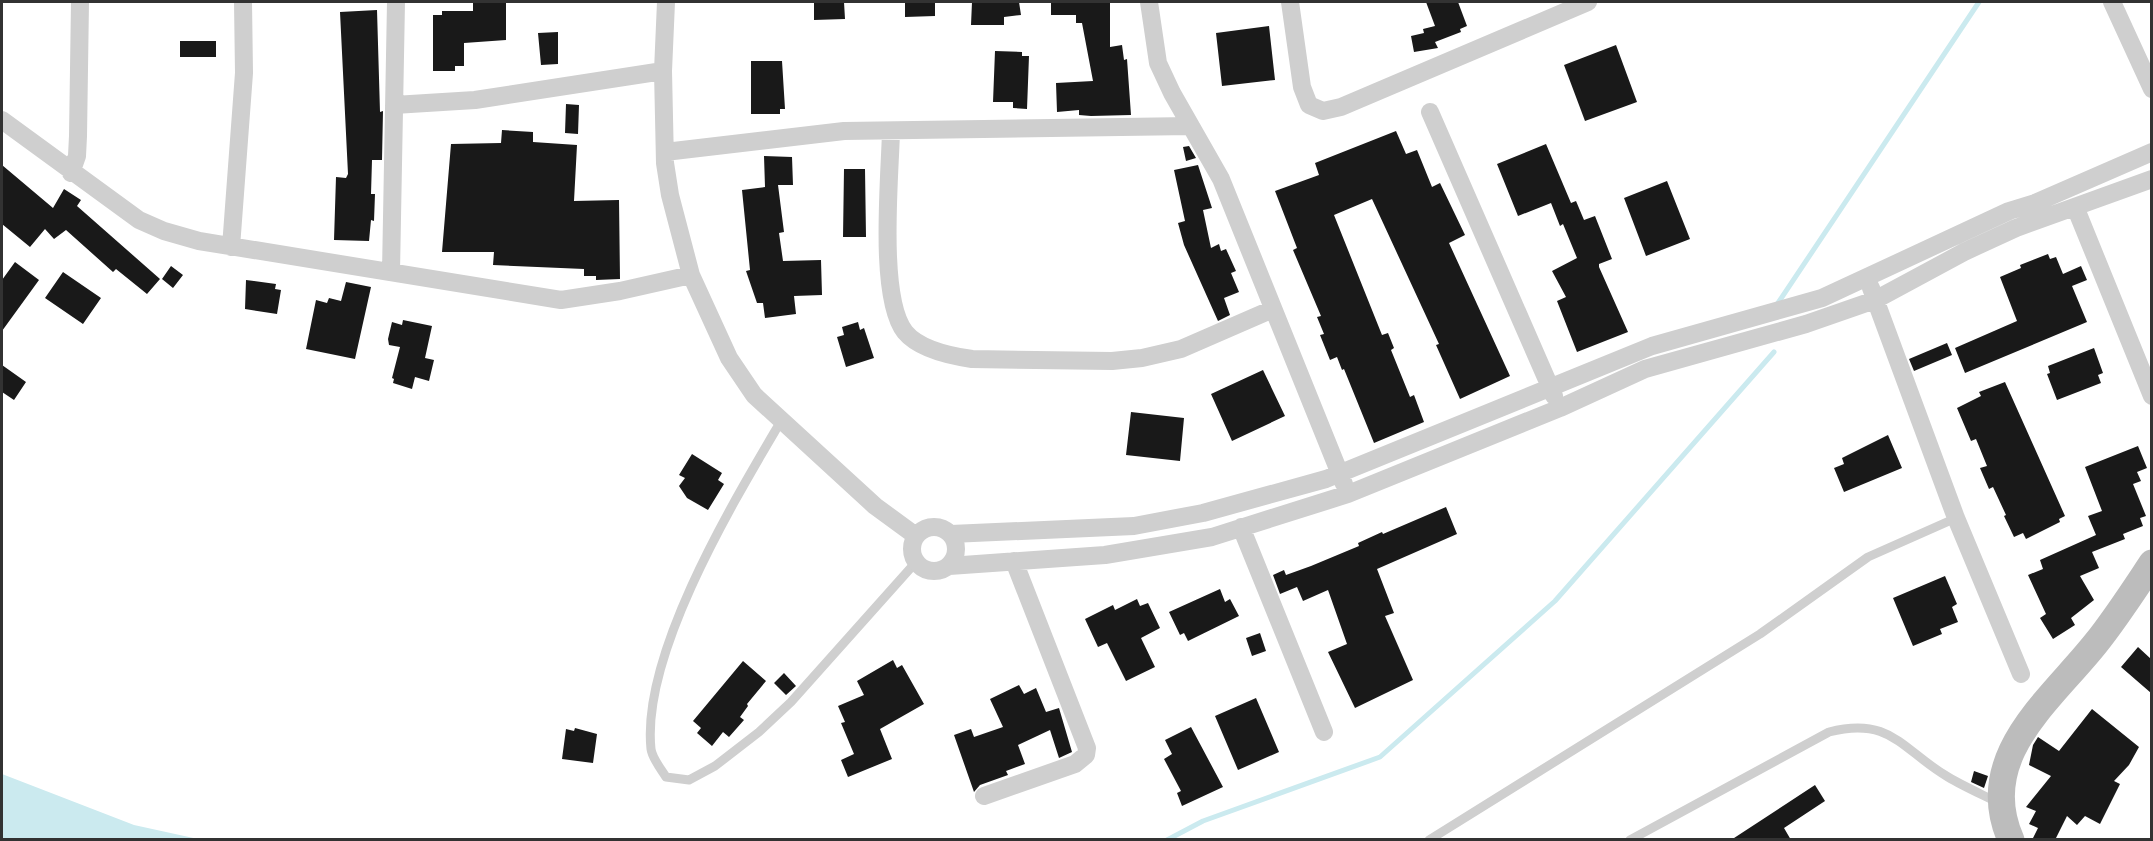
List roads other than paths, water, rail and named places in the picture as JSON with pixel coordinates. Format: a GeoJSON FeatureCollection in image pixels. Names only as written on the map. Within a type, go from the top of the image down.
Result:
{"type":"FeatureCollection","features":[{"type":"Feature","properties":{"kind":"street"},"geometry":{"type":"LineString","coordinates":[[71,173],[77,156],[80,2]]}},
{"type":"Feature","properties":{"kind":"street"},"geometry":{"type":"LineString","coordinates":[[231,247],[244,73],[243,2]]}},
{"type":"Feature","properties":{"kind":"street"},"geometry":{"type":"LineString","coordinates":[[391,272],[396,2]]}},
{"type":"Feature","properties":{"kind":"street"},"geometry":{"type":"LineString","coordinates":[[666,2],[663,72],[665,152],[670,195],[691,275],[729,358],[754,395],[875,506],[916,536]]}},
{"type":"Feature","properties":{"kind":"street"},"geometry":{"type":"LineString","coordinates":[[1149,2],[1158,63],[1221,178],[1348,494]]}},
{"type":"Feature","properties":{"kind":"street"},"geometry":{"type":"LineString","coordinates":[[1290,2],[1302,87],[1309,105],[1323,111],[1341,107],[1588,2]]}},
{"type":"Feature","properties":{"kind":"street"},"geometry":{"type":"LineString","coordinates":[[2112,2],[2151,89]]}},
{"type":"Feature","properties":{"kind":"street"},"geometry":{"type":"LineString","coordinates":[[394,105],[475,100],[663,72]]}},
{"type":"Feature","properties":{"kind":"street"},"geometry":{"type":"LineString","coordinates":[[1430,112],[1560,408]]}},
{"type":"Feature","properties":{"kind":"street"},"geometry":{"type":"LineString","coordinates":[[2,120],[71,173],[147,224],[199,242],[561,300],[620,291],[691,275]]}},
{"type":"Feature","properties":{"kind":"street"},"geometry":{"type":"LineString","coordinates":[[665,152],[844,131],[1191,126]]}},
{"type":"Feature","properties":{"kind":"street"},"geometry":{"type":"LineString","coordinates":[[891,131],[888,274],[898,322],[913,340],[950,354],[972,359],[1112,361],[1181,350],[1273,309]]}},
{"type":"Feature","properties":{"kind":"street"},"geometry":{"type":"LineString","coordinates":[[951,534],[1134,526],[1203,513],[1326,479],[1652,346],[1794,308],[1867,278],[2009,211],[2035,203],[2151,152]]}},
{"type":"Feature","properties":{"kind":"street"},"geometry":{"type":"LineString","coordinates":[[950,566],[957,555],[956,542],[951,534],[938,526],[925,528],[916,536],[912,554],[916,562],[925,570],[938,571],[950,566],[1105,555],[1212,537],[1348,494],[1560,408],[1645,369],[1806,324],[1875,300],[1964,252],[2016,228],[2151,179]]}},
{"type":"Feature","properties":{"kind":"street"},"geometry":{"type":"LineString","coordinates":[[2076,208],[2151,396]]}},
{"type":"Feature","properties":{"kind":"street"},"geometry":{"type":"LineString","coordinates":[[1867,278],[1956,518],[2021,674]]}},
{"type":"Feature","properties":{"kind":"street"},"geometry":{"type":"LineString","coordinates":[[1241,527],[1324,732]]}},
{"type":"Feature","properties":{"kind":"street"},"geometry":{"type":"LineString","coordinates":[[984,796],[1075,764],[1086,755],[1087,748],[1014,561]]}},
{"type":"Feature","properties":{"kind":"street"},"geometry":{"type":"LineString","coordinates":[[2011,840],[2002,821],[2000,803],[2006,764],[2017,741],[2034,716],[2096,644],[2151,563]]}},
{"type":"Feature","properties":{"kind":"lane"},"geometry":{"type":"LineString","coordinates":[[782,421],[727,513],[666,652],[652,708],[651,751],[666,777],[689,780],[715,766],[759,732],[791,702],[916,562]]}},
{"type":"Feature","properties":{"kind":"lane"},"geometry":{"type":"LineString","coordinates":[[1429,840],[1760,634],[1868,557],[1956,518]]}},
{"type":"Feature","properties":{"kind":"lane"},"geometry":{"type":"LineString","coordinates":[[1630,840],[1829,732],[1847,728],[1871,728],[1893,736],[1946,776],[2000,803]]}},
{"type":"Feature","properties":{"kind":"water"},"geometry":{"type":"Polygon","coordinates":[[[2,774],[134,825],[198,839],[2,839],[2,774]]]}},
{"type":"Feature","properties":{"kind":"waterway"},"geometry":{"type":"LineString","coordinates":[[1778,303],[1979,2]]}},
{"type":"Feature","properties":{"kind":"waterway"},"geometry":{"type":"LineString","coordinates":[[1167,840],[1203,821],[1380,757],[1555,601],[1774,352]]}}]}
